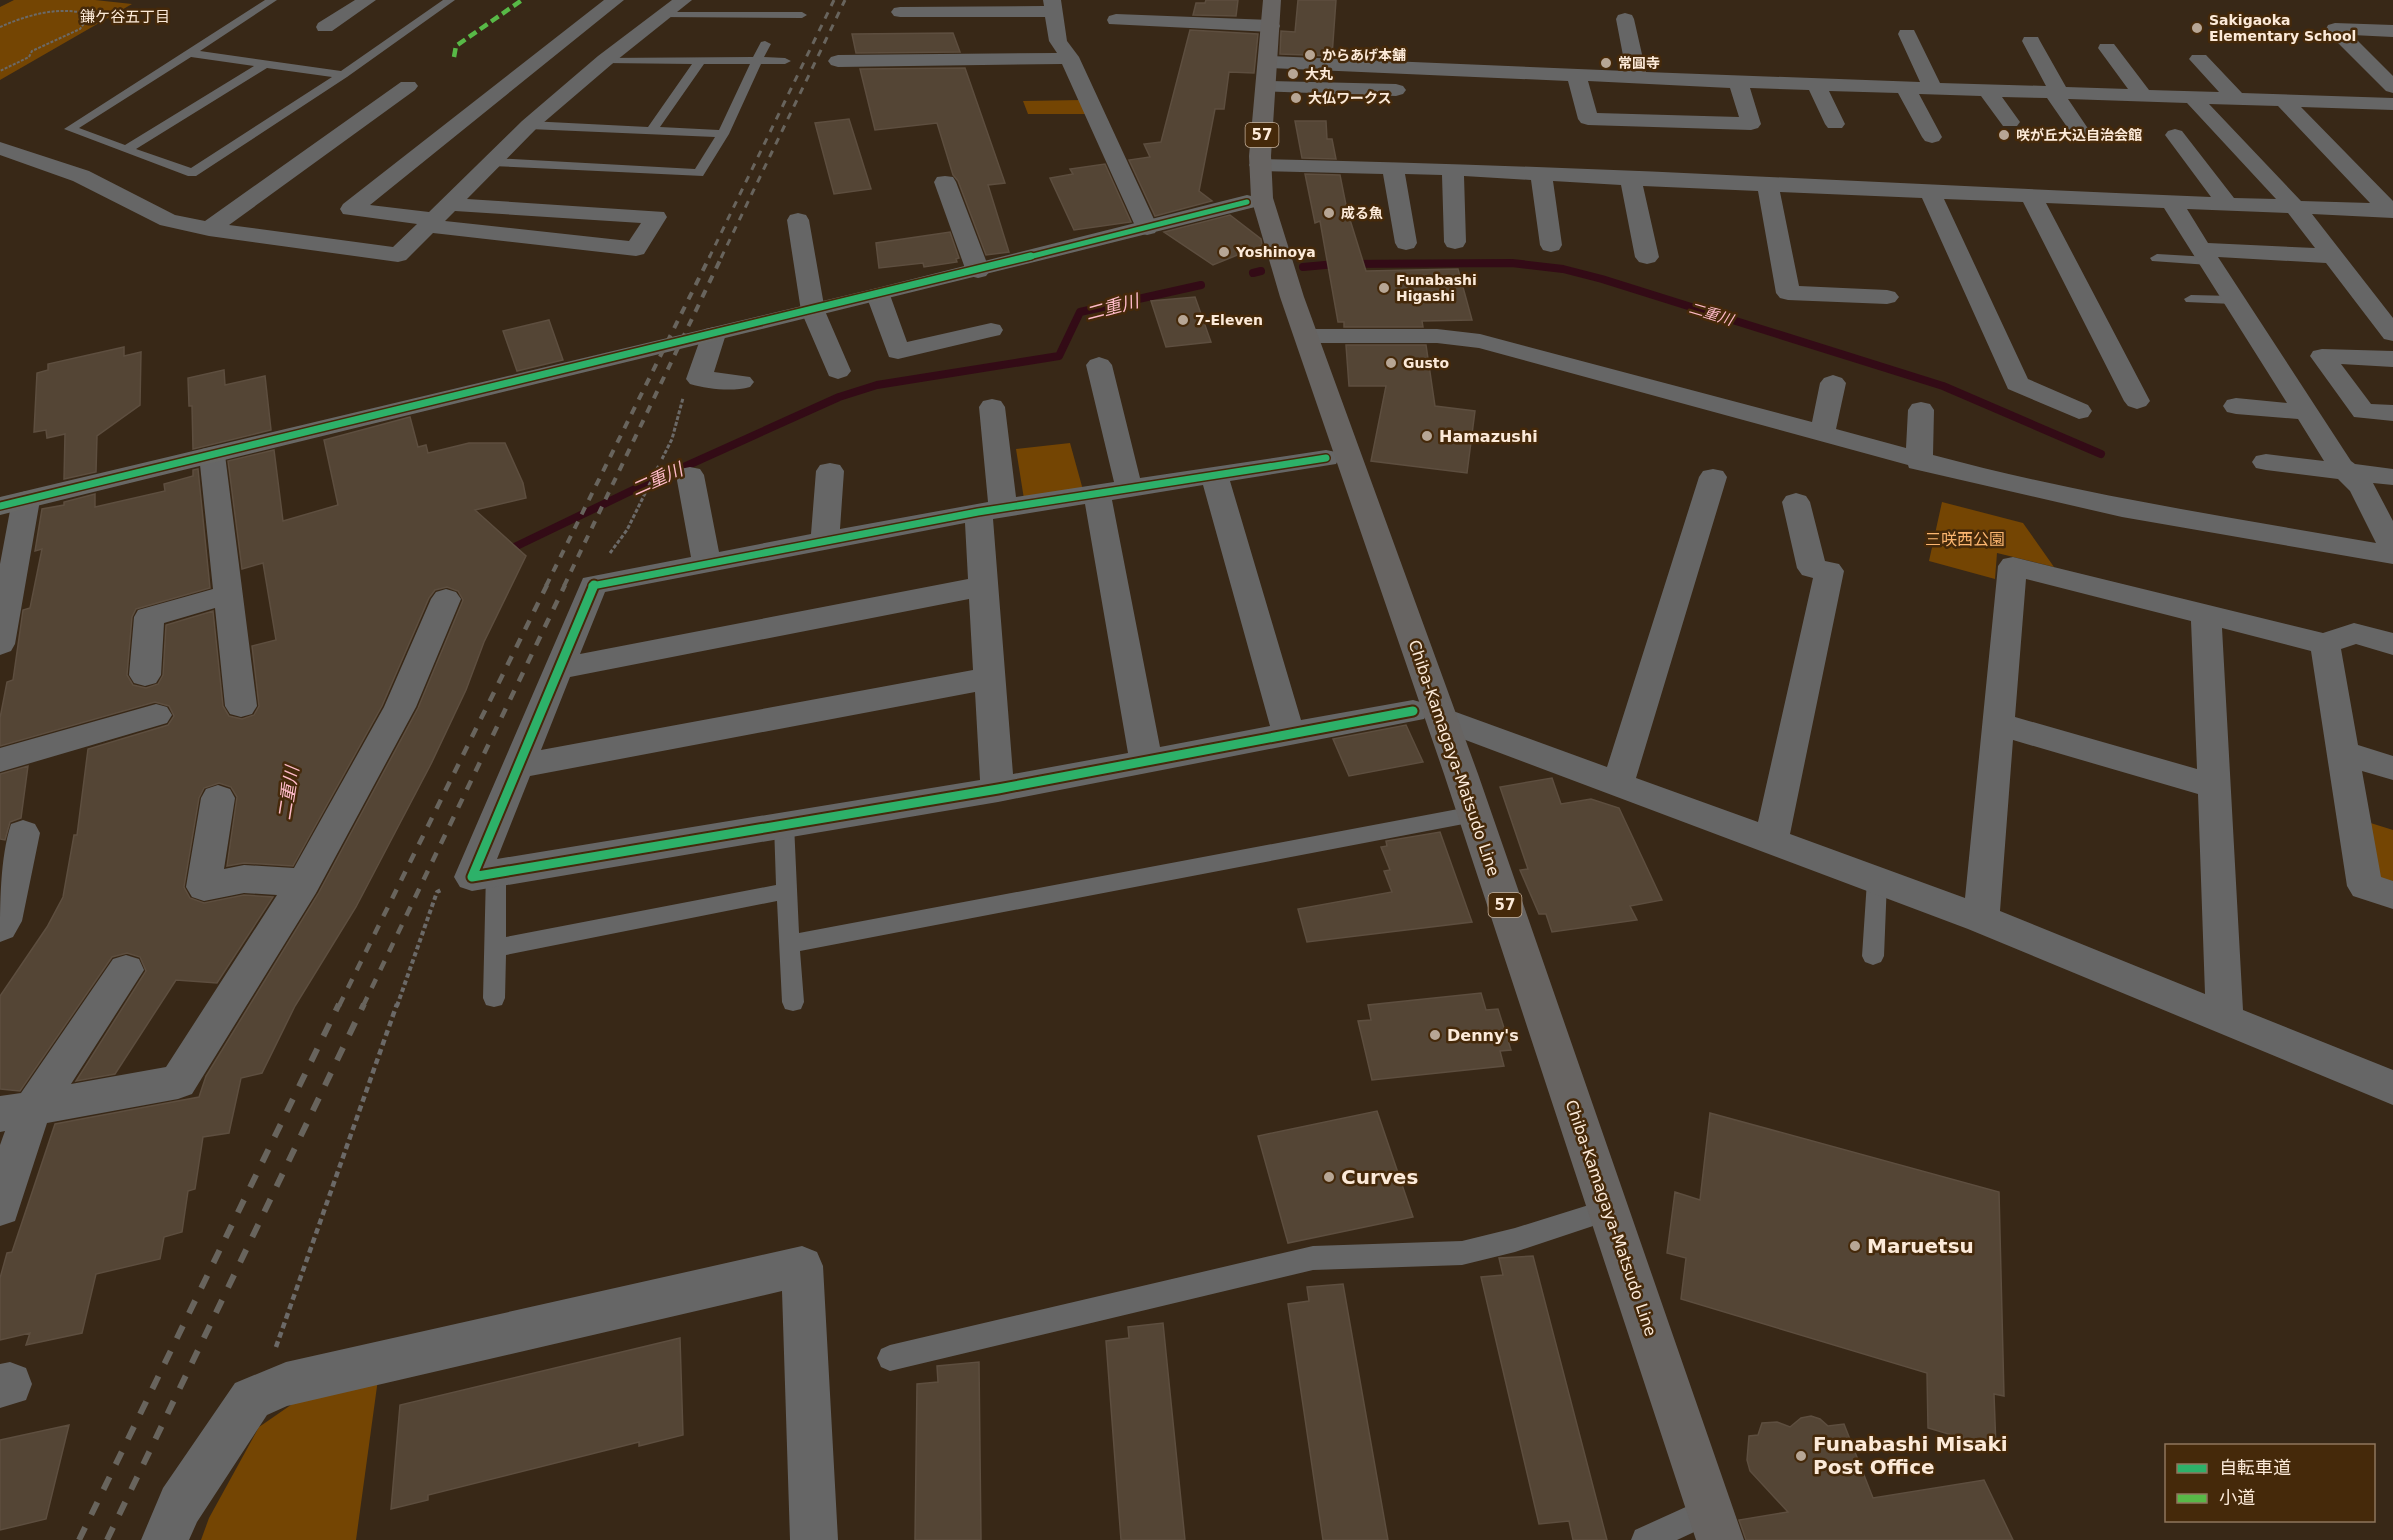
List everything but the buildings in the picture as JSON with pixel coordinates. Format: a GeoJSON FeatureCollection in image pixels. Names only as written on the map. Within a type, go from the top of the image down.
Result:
{"type":"FeatureCollection","features":[{"type":"Feature","properties":{"kind":"main road","name":"Chiba-Kamagaya-Matsudo Line"},"geometry":{"type":"LineString","coordinates":[[1272,0],[1260,165],[1255,200],[1283,269],[1306,336],[1338,456],[1431,713],[1474,814],[1715,1525]]}},
{"type":"Feature","properties":{"kind":"street"},"geometry":{"type":"LineString","coordinates":[[325,27],[367,0]]}},
{"type":"Feature","properties":{"kind":"street"},"geometry":{"type":"LineString","coordinates":[[438,217],[656,217],[636,249],[438,217],[351,208],[615,0]]}},
{"type":"Feature","properties":{"kind":"street"},"geometry":{"type":"LineString","coordinates":[[0,148],[81,176],[168,220],[209,229],[398,255],[528,125],[605,60],[683,0]]}},
{"type":"Feature","properties":{"kind":"street"},"geometry":{"type":"LineString","coordinates":[[900,12],[1052,5],[1058,41],[1069,57],[1147,228]]}},
{"type":"Feature","properties":{"kind":"street"},"geometry":{"type":"LineString","coordinates":[[1625,19],[1637,78]]}},
{"type":"Feature","properties":{"kind":"street"},"geometry":{"type":"LineString","coordinates":[[1116,20],[1270,26]]}},
{"type":"Feature","properties":{"kind":"street"},"geometry":{"type":"LineString","coordinates":[[587,23],[645,29]]}},
{"type":"Feature","properties":{"kind":"street"},"geometry":{"type":"LineString","coordinates":[[2393,31],[2335,29],[2393,87]]}},
{"type":"Feature","properties":{"kind":"street"},"geometry":{"type":"LineString","coordinates":[[1907,34],[1933,88]]}},
{"type":"Feature","properties":{"kind":"street"},"geometry":{"type":"LineString","coordinates":[[2031,41],[2056,92],[2081,133]]}},
{"type":"Feature","properties":{"kind":"street"},"geometry":{"type":"LineString","coordinates":[[2107,48],[2142,94]]}},
{"type":"Feature","properties":{"kind":"street"},"geometry":{"type":"LineString","coordinates":[[838,61],[1069,57]]}},
{"type":"Feature","properties":{"kind":"street"},"geometry":{"type":"LineString","coordinates":[[2199,59],[2235,97]]}},
{"type":"Feature","properties":{"kind":"street"},"geometry":{"type":"LineString","coordinates":[[1268,62],[1816,85],[2383,103],[2393,124]]}},
{"type":"Feature","properties":{"kind":"street"},"geometry":{"type":"LineString","coordinates":[[1577,76],[1588,119],[1751,124],[1738,82]]}},
{"type":"Feature","properties":{"kind":"street"},"geometry":{"type":"LineString","coordinates":[[2329,84],[2345,101]]}},
{"type":"Feature","properties":{"kind":"street"},"geometry":{"type":"LineString","coordinates":[[1816,85],[1834,124]]}},
{"type":"Feature","properties":{"kind":"street"},"geometry":{"type":"LineString","coordinates":[[209,229],[408,86]]}},
{"type":"Feature","properties":{"kind":"street"},"geometry":{"type":"LineString","coordinates":[[1266,87],[1410,90]]}},
{"type":"Feature","properties":{"kind":"street"},"geometry":{"type":"LineString","coordinates":[[1905,87],[1932,137]]}},
{"type":"Feature","properties":{"kind":"street"},"geometry":{"type":"LineString","coordinates":[[1987,90],[2010,122]]}},
{"type":"Feature","properties":{"kind":"street"},"geometry":{"type":"LineString","coordinates":[[2191,96],[2295,207],[2393,334]]}},
{"type":"Feature","properties":{"kind":"street"},"geometry":{"type":"LineString","coordinates":[[2282,99],[2391,211]]}},
{"type":"Feature","properties":{"kind":"street"},"geometry":{"type":"LineString","coordinates":[[2175,135],[2227,203]]}},
{"type":"Feature","properties":{"kind":"street"},"geometry":{"type":"LineString","coordinates":[[1260,165],[1453,169],[1631,179],[2391,211]]}},
{"type":"Feature","properties":{"kind":"street"},"geometry":{"type":"LineString","coordinates":[[1393,169],[1406,243]]}},
{"type":"Feature","properties":{"kind":"street"},"geometry":{"type":"LineString","coordinates":[[1453,169],[1455,242]]}},
{"type":"Feature","properties":{"kind":"street"},"geometry":{"type":"LineString","coordinates":[[1541,173],[1551,245]]}},
{"type":"Feature","properties":{"kind":"street"},"geometry":{"type":"LineString","coordinates":[[1631,179],[1647,257]]}},
{"type":"Feature","properties":{"kind":"street"},"geometry":{"type":"LineString","coordinates":[[945,182],[978,271]]}},
{"type":"Feature","properties":{"kind":"street"},"geometry":{"type":"LineString","coordinates":[[1767,185],[1788,293],[1887,297]]}},
{"type":"Feature","properties":{"kind":"street"},"geometry":{"type":"LineString","coordinates":[[1930,192],[2017,384],[2079,411]]}},
{"type":"Feature","properties":{"kind":"street"},"geometry":{"type":"LineString","coordinates":[[2031,196],[2137,401]]}},
{"type":"Feature","properties":{"kind":"street"},"geometry":{"type":"LineString","coordinates":[[0,644],[13,503],[978,271],[1255,200]]}},
{"type":"Feature","properties":{"kind":"street"},"geometry":{"type":"LineString","coordinates":[[2171,202],[2341,466],[2362,487],[2393,549]]}},
{"type":"Feature","properties":{"kind":"street"},"geometry":{"type":"LineString","coordinates":[[798,220],[813,311],[838,371]]}},
{"type":"Feature","properties":{"kind":"street"},"geometry":{"type":"LineString","coordinates":[[2205,255],[2331,256]]}},
{"type":"Feature","properties":{"kind":"street"},"geometry":{"type":"LineString","coordinates":[[2357,290],[2393,291]]}},
{"type":"Feature","properties":{"kind":"street"},"geometry":{"type":"LineString","coordinates":[[879,295],[898,352],[991,330]]}},
{"type":"Feature","properties":{"kind":"street"},"geometry":{"type":"LineString","coordinates":[[714,334],[699,379],[741,382]]}},
{"type":"Feature","properties":{"kind":"street"},"geometry":{"type":"LineString","coordinates":[[1306,336],[1437,336],[1480,341],[1919,462],[2122,508],[2393,555]]}},
{"type":"Feature","properties":{"kind":"street"},"geometry":{"type":"LineString","coordinates":[[2393,359],[2322,356],[2364,411],[2393,413]]}},
{"type":"Feature","properties":{"kind":"street"},"geometry":{"type":"LineString","coordinates":[[1099,365],[1129,488]]}},
{"type":"Feature","properties":{"kind":"street"},"geometry":{"type":"LineString","coordinates":[[1822,435],[1833,383]]}},
{"type":"Feature","properties":{"kind":"street"},"geometry":{"type":"LineString","coordinates":[[2236,406],[2306,412]]}},
{"type":"Feature","properties":{"kind":"street"},"geometry":{"type":"LineString","coordinates":[[992,407],[990,510],[983,586],[997,789]]}},
{"type":"Feature","properties":{"kind":"street"},"geometry":{"type":"LineString","coordinates":[[1919,462],[1921,410]]}},
{"type":"Feature","properties":{"kind":"street"},"geometry":{"type":"LineString","coordinates":[[212,455],[241,706]]}},
{"type":"Feature","properties":{"kind":"street"},"geometry":{"type":"LineString","coordinates":[[1338,456],[990,510],[593,585],[518,766],[484,875],[997,789],[1146,762],[1288,732],[1431,713],[1981,919],[2393,1088]]}},
{"type":"Feature","properties":{"kind":"street"},"geometry":{"type":"LineString","coordinates":[[2266,462],[2393,477]]}},
{"type":"Feature","properties":{"kind":"street"},"geometry":{"type":"LineString","coordinates":[[825,541],[830,471]]}},
{"type":"Feature","properties":{"kind":"street"},"geometry":{"type":"LineString","coordinates":[[690,475],[707,563]]}},
{"type":"Feature","properties":{"kind":"street"},"geometry":{"type":"LineString","coordinates":[[1214,475],[1288,732]]}},
{"type":"Feature","properties":{"kind":"street"},"geometry":{"type":"LineString","coordinates":[[1618,784],[1713,477]]}},
{"type":"Feature","properties":{"kind":"street"},"geometry":{"type":"LineString","coordinates":[[1097,494],[1146,762]]}},
{"type":"Feature","properties":{"kind":"street"},"geometry":{"type":"LineString","coordinates":[[1771,841],[1829,571],[1812,568],[1796,502]]}},
{"type":"Feature","properties":{"kind":"street"},"geometry":{"type":"LineString","coordinates":[[1981,919],[2013,566],[2325,644],[2354,633],[2393,644]]}},
{"type":"Feature","properties":{"kind":"street"},"geometry":{"type":"LineString","coordinates":[[558,669],[983,586]]}},
{"type":"Feature","properties":{"kind":"street"},"geometry":{"type":"LineString","coordinates":[[145,675],[149,617],[227,595]]}},
{"type":"Feature","properties":{"kind":"street"},"geometry":{"type":"LineString","coordinates":[[16,1111],[178,1082],[304,883],[400,707],[446,599]]}},
{"type":"Feature","properties":{"kind":"street"},"geometry":{"type":"LineString","coordinates":[[2206,614],[2225,1020]]}},
{"type":"Feature","properties":{"kind":"street"},"geometry":{"type":"LineString","coordinates":[[2325,644],[2365,886],[2393,895]]}},
{"type":"Feature","properties":{"kind":"street"},"geometry":{"type":"LineString","coordinates":[[518,766],[990,678]]}},
{"type":"Feature","properties":{"kind":"street"},"geometry":{"type":"LineString","coordinates":[[0,760],[156,715]]}},
{"type":"Feature","properties":{"kind":"street"},"geometry":{"type":"LineString","coordinates":[[1998,724],[2213,786]]}},
{"type":"Feature","properties":{"kind":"street"},"geometry":{"type":"LineString","coordinates":[[2343,753],[2393,768]]}},
{"type":"Feature","properties":{"kind":"street"},"geometry":{"type":"LineString","coordinates":[[218,798],[204,887],[244,879],[304,883]]}},
{"type":"Feature","properties":{"kind":"street"},"geometry":{"type":"LineString","coordinates":[[0,927],[4,921],[24,833]]}},
{"type":"Feature","properties":{"kind":"street"},"geometry":{"type":"LineString","coordinates":[[0,1207],[16,1111],[126,970]]}},
{"type":"Feature","properties":{"kind":"street"},"geometry":{"type":"LineString","coordinates":[[165,1540],[180,1505],[251,1399],[286,1384],[802,1266],[814,1540]]}},
{"type":"Feature","properties":{"kind":"lane"},"geometry":{"type":"LineString","coordinates":[[272,0],[70,129],[192,173],[343,75],[450,0]]}},
{"type":"Feature","properties":{"kind":"lane"},"geometry":{"type":"LineString","coordinates":[[664,15],[802,15]]}},
{"type":"Feature","properties":{"kind":"lane"},"geometry":{"type":"LineString","coordinates":[[492,162],[699,173],[723,134],[765,44]]}},
{"type":"Feature","properties":{"kind":"lane"},"geometry":{"type":"LineString","coordinates":[[189,53],[343,75]]}},
{"type":"Feature","properties":{"kind":"lane"},"geometry":{"type":"LineString","coordinates":[[605,60],[784,62]]}},
{"type":"Feature","properties":{"kind":"lane"},"geometry":{"type":"LineString","coordinates":[[651,130],[700,61]]}},
{"type":"Feature","properties":{"kind":"lane"},"geometry":{"type":"LineString","coordinates":[[127,149],[263,64]]}},
{"type":"Feature","properties":{"kind":"lane"},"geometry":{"type":"LineString","coordinates":[[528,125],[723,134]]}},
{"type":"Feature","properties":{"kind":"lane"},"geometry":{"type":"LineString","coordinates":[[2157,258],[2205,255]]}},
{"type":"Feature","properties":{"kind":"lane"},"geometry":{"type":"LineString","coordinates":[[2191,299],[2234,300]]}},
{"type":"Feature","properties":{"kind":"lane"},"geometry":{"type":"LineString","coordinates":[[789,944],[1474,814]]}},
{"type":"Feature","properties":{"kind":"lane"},"geometry":{"type":"LineString","coordinates":[[784,824],[793,1002]]}},
{"type":"Feature","properties":{"kind":"lane"},"geometry":{"type":"LineString","coordinates":[[484,875],[495,948],[494,998]]}},
{"type":"Feature","properties":{"kind":"lane"},"geometry":{"type":"LineString","coordinates":[[1873,956],[1877,881]]}},
{"type":"Feature","properties":{"kind":"lane"},"geometry":{"type":"LineString","coordinates":[[495,948],[786,891]]}},
{"type":"Feature","properties":{"kind":"lane"},"geometry":{"type":"LineString","coordinates":[[890,1358],[1313,1258],[1461,1252],[1515,1240],[1608,1210]]}},
{"type":"Feature","properties":{"kind":"lane"},"geometry":{"type":"LineString","coordinates":[[1645,1540],[1715,1525]]}},
{"type":"Feature","properties":{"kind":"path"},"geometry":{"type":"LineString","coordinates":[[0,27],[54,12],[84,12],[90,15],[80,29],[32,51],[29,57],[0,71]]}},
{"type":"Feature","properties":{"kind":"path"},"geometry":{"type":"LineString","coordinates":[[593,585],[596,572],[627,530],[672,439],[679,409],[689,384],[699,379]]}},
{"type":"Feature","properties":{"kind":"path"},"geometry":{"type":"LineString","coordinates":[[251,1399],[271,1360],[437,892],[484,875]]}},
{"type":"Feature","properties":{"kind":"green space"},"geometry":{"type":"Polygon","coordinates":[[[14,0],[95,0],[132,4],[0,80],[0,7],[14,0]]]}},
{"type":"Feature","properties":{"kind":"green space"},"geometry":{"type":"Polygon","coordinates":[[[1082,100],[1089,114],[1028,114],[1023,101],[1082,100]]]}},
{"type":"Feature","properties":{"kind":"green space"},"geometry":{"type":"Polygon","coordinates":[[[1070,443],[1083,490],[1024,499],[1016,449],[1070,443]]]}},
{"type":"Feature","properties":{"kind":"green space","name":"三咲西公園"},"geometry":{"type":"Polygon","coordinates":[[[1942,502],[2023,523],[2054,567],[1997,553],[1995,579],[1929,561],[1942,502]]]}},
{"type":"Feature","properties":{"kind":"green space"},"geometry":{"type":"Polygon","coordinates":[[[2361,820],[2393,830],[2393,891],[2370,884],[2361,820]]]}},
{"type":"Feature","properties":{"kind":"green space"},"geometry":{"type":"Polygon","coordinates":[[[378,1379],[356,1540],[201,1540],[209,1518],[259,1427],[301,1398],[378,1379]]]}},
{"type":"Feature","properties":{"kind":"waterway","name":"二重川"},"geometry":{"type":"LineString","coordinates":[[1303,267],[1336,264],[1512,263],[1563,269],[1602,279],[1943,386],[2101,454]]}},
{"type":"Feature","properties":{"kind":"waterway","name":"二重川"},"geometry":{"type":"LineString","coordinates":[[1253,273],[1261,271]]}},
{"type":"Feature","properties":{"kind":"waterway","name":"二重川"},"geometry":{"type":"LineString","coordinates":[[504,552],[635,489],[839,397],[877,385],[1059,356],[1080,312],[1201,285]]}},
{"type":"Feature","properties":{"kind":"railway"},"geometry":{"type":"LineString","coordinates":[[709,258],[834,0]]}},
{"type":"Feature","properties":{"kind":"railway"},"geometry":{"type":"LineString","coordinates":[[721,258],[845,0]]}},
{"type":"Feature","properties":{"kind":"railway"},"geometry":{"type":"LineString","coordinates":[[546,586],[710,256]]}},
{"type":"Feature","properties":{"kind":"railway"},"geometry":{"type":"LineString","coordinates":[[564,586],[722,256]]}},
{"type":"Feature","properties":{"kind":"railway"},"geometry":{"type":"LineString","coordinates":[[339,1006],[547,585]]}},
{"type":"Feature","properties":{"kind":"railway"},"geometry":{"type":"LineString","coordinates":[[363,1006],[565,585]]}},
{"type":"Feature","properties":{"kind":"railway"},"geometry":{"type":"LineString","coordinates":[[79,1540],[339,1004]]}},
{"type":"Feature","properties":{"kind":"railway"},"geometry":{"type":"LineString","coordinates":[[107,1540],[364,1004]]}},
{"type":"Feature","properties":{"kind":"marked path"},"geometry":{"type":"LineString","coordinates":[[454,57],[456,46],[522,0]]}},
{"type":"Feature","properties":{"kind":"cycle path"},"geometry":{"type":"LineString","coordinates":[[0,506],[666,344],[878,295],[1247,202]]}},
{"type":"Feature","properties":{"kind":"cycle path"},"geometry":{"type":"LineString","coordinates":[[1326,458],[978,512],[593,585],[472,877],[998,789],[1413,711]]}},
{"type":"Feature","properties":{"kind":"place","name":"Sakigaoka Elementary School"},"geometry":{"type":"Point","coordinates":[2197,28]}},
{"type":"Feature","properties":{"kind":"place","name":"からあげ本舗"},"geometry":{"type":"Point","coordinates":[1310,55]}},
{"type":"Feature","properties":{"kind":"place","name":"常圓寺"},"geometry":{"type":"Point","coordinates":[1606,63]}},
{"type":"Feature","properties":{"kind":"place","name":"大丸"},"geometry":{"type":"Point","coordinates":[1293,74]}},
{"type":"Feature","properties":{"kind":"place","name":"大仏ワークス"},"geometry":{"type":"Point","coordinates":[1296,98]}},
{"type":"Feature","properties":{"kind":"place","name":"咲が丘大込自治会館"},"geometry":{"type":"Point","coordinates":[2004,135]}},
{"type":"Feature","properties":{"kind":"place","name":"成る魚"},"geometry":{"type":"Point","coordinates":[1329,213]}},
{"type":"Feature","properties":{"kind":"place","name":"Yoshinoya"},"geometry":{"type":"Point","coordinates":[1224,252]}},
{"type":"Feature","properties":{"kind":"place","name":"Funabashi Higashi"},"geometry":{"type":"Point","coordinates":[1384,288]}},
{"type":"Feature","properties":{"kind":"place","name":"7-Eleven"},"geometry":{"type":"Point","coordinates":[1183,320]}},
{"type":"Feature","properties":{"kind":"place","name":"Gusto"},"geometry":{"type":"Point","coordinates":[1391,363]}},
{"type":"Feature","properties":{"kind":"place","name":"Hamazushi"},"geometry":{"type":"Point","coordinates":[1427,436]}},
{"type":"Feature","properties":{"kind":"place","name":"Denny's"},"geometry":{"type":"Point","coordinates":[1435,1035]}},
{"type":"Feature","properties":{"kind":"place","name":"Curves"},"geometry":{"type":"Point","coordinates":[1329,1177]}},
{"type":"Feature","properties":{"kind":"place","name":"Maruetsu"},"geometry":{"type":"Point","coordinates":[1855,1246]}},
{"type":"Feature","properties":{"kind":"place","name":"Funabashi Misaki Post Office"},"geometry":{"type":"Point","coordinates":[1801,1456]}},
{"type":"Feature","properties":{"kind":"district","name":"鎌ケ谷五丁目"},"geometry":{"type":"Point","coordinates":[125,17]}}]}
